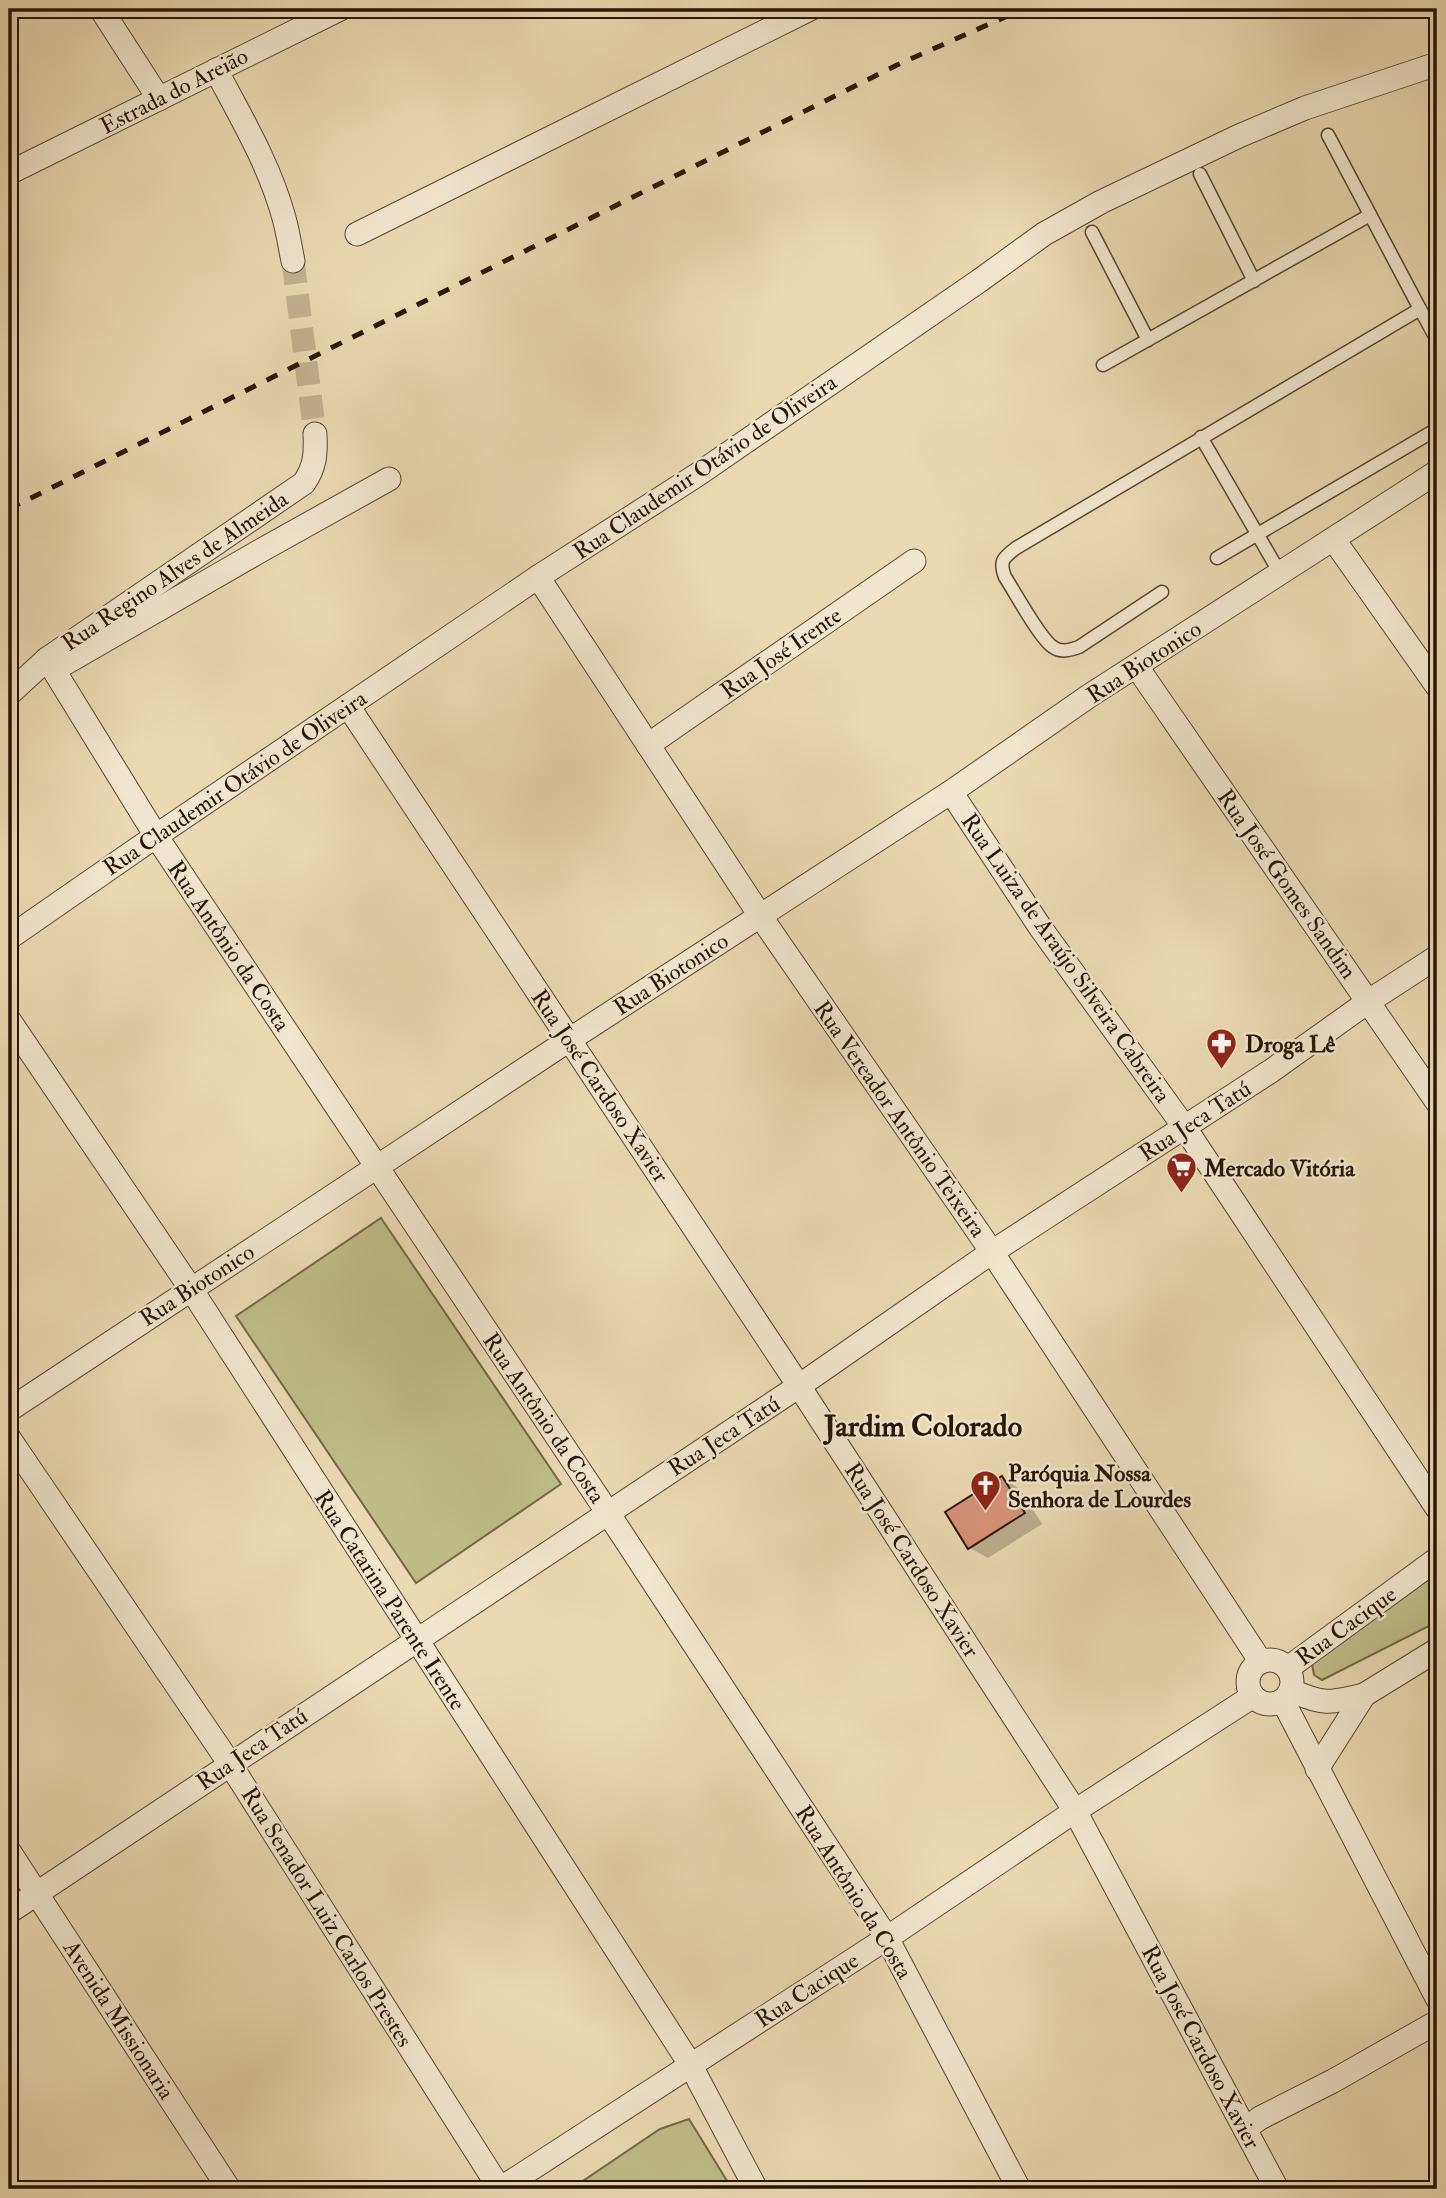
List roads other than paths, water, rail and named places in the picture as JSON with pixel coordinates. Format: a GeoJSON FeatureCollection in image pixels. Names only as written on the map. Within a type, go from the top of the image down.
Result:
{"type":"FeatureCollection","features":[{"type":"Feature","properties":{"kind":"street"},"geometry":{"type":"LineString","coordinates":[[101,9],[159,99]]}},
{"type":"Feature","properties":{"kind":"street"},"geometry":{"type":"LineString","coordinates":[[357,234],[810,9]]}},
{"type":"Feature","properties":{"kind":"street","name":"Estrada do Areião"},"geometry":{"type":"LineString","coordinates":[[9,173],[329,11]]}},
{"type":"Feature","properties":{"kind":"street","name":"Rua Claudemir Otávio de Oliveira"},"geometry":{"type":"LineString","coordinates":[[9,938],[538,577],[708,467],[1044,234],[1173,166],[1294,113],[1437,64]]}},
{"type":"Feature","properties":{"kind":"street"},"geometry":{"type":"LineString","coordinates":[[216,70],[268,175],[284,217],[293,261]]}},
{"type":"Feature","properties":{"kind":"street","name":"Rua Regino Alves de Almeida"},"geometry":{"type":"LineString","coordinates":[[9,694],[304,483],[316,458],[315,434]]}},
{"type":"Feature","properties":{"kind":"street","name":"Rua Biotonico"},"geometry":{"type":"LineString","coordinates":[[9,1410],[569,1040],[951,792],[1089,696],[1437,472]]}},
{"type":"Feature","properties":{"kind":"street"},"geometry":{"type":"LineString","coordinates":[[51,664],[389,479]]}},
{"type":"Feature","properties":{"kind":"street"},"geometry":{"type":"LineString","coordinates":[[1334,540],[1437,686]]}},
{"type":"Feature","properties":{"kind":"street","name":"Rua José Irente"},"geometry":{"type":"LineString","coordinates":[[648,745],[914,561]]}},
{"type":"Feature","properties":{"kind":"street","name":"Rua Vereador Antônio Teixeira"},"geometry":{"type":"LineString","coordinates":[[538,577],[761,917],[992,1252],[1261,1662]]}},
{"type":"Feature","properties":{"kind":"street","name":"Rua Antônio da Costa"},"geometry":{"type":"LineString","coordinates":[[51,664],[156,836],[608,1513],[887,1938],[1019,2189]]}},
{"type":"Feature","properties":{"kind":"street","name":"Rua José Gomes Sandim"},"geometry":{"type":"LineString","coordinates":[[1137,667],[1437,1101]]}},
{"type":"Feature","properties":{"kind":"street","name":"Rua José Cardoso Xavier"},"geometry":{"type":"LineString","coordinates":[[348,706],[799,1386],[1075,1811],[1277,2189]]}},
{"type":"Feature","properties":{"kind":"street","name":"Rua Luiza de Araújo Silveira Cabreira"},"geometry":{"type":"LineString","coordinates":[[951,792],[1041,927],[1185,1128],[1437,1508]]}},
{"type":"Feature","properties":{"kind":"street","name":"Rua Jeca Tatú"},"geometry":{"type":"LineString","coordinates":[[9,1912],[799,1386],[992,1252],[1271,1072],[1369,1001],[1437,957]]}},
{"type":"Feature","properties":{"kind":"street","name":"Rua Catarina Parente Irente"},"geometry":{"type":"LineString","coordinates":[[9,1020],[191,1289],[690,2064],[756,2189]]}},
{"type":"Feature","properties":{"kind":"street","name":"Rua Senador Luiz Carlos Prestes"},"geometry":{"type":"LineString","coordinates":[[9,1438],[230,1764],[500,2189]]}},
{"type":"Feature","properties":{"kind":"street","name":"Rua Cacique"},"geometry":{"type":"LineString","coordinates":[[1288,1668],[1437,1559]]}},
{"type":"Feature","properties":{"kind":"street"},"geometry":{"type":"LineString","coordinates":[[1437,1650],[1364,1695],[1330,1703],[1288,1696],[1269,1705],[1253,1696],[1248,1686],[1248,1679],[1255,1666],[1261,1662],[1275,1660],[1288,1668],[1293,1682],[1288,1696],[1317,1769],[1437,1998]]}},
{"type":"Feature","properties":{"kind":"street"},"geometry":{"type":"LineString","coordinates":[[1317,1769],[1364,1695]]}},
{"type":"Feature","properties":{"kind":"street","name":"Rua Cacique"},"geometry":{"type":"LineString","coordinates":[[500,2189],[1253,1696]]}},
{"type":"Feature","properties":{"kind":"street","name":"Avenida Missionaria"},"geometry":{"type":"LineString","coordinates":[[9,1851],[229,2189]]}},
{"type":"Feature","properties":{"kind":"street"},"geometry":{"type":"LineString","coordinates":[[1245,2129],[1260,2118],[1333,2081],[1437,2022]]}},
{"type":"Feature","properties":{"kind":"lane"},"geometry":{"type":"LineString","coordinates":[[1328,135],[1437,340]]}},
{"type":"Feature","properties":{"kind":"lane"},"geometry":{"type":"LineString","coordinates":[[1200,174],[1254,281]]}},
{"type":"Feature","properties":{"kind":"lane"},"geometry":{"type":"LineString","coordinates":[[1102,365],[1370,215]]}},
{"type":"Feature","properties":{"kind":"lane"},"geometry":{"type":"LineString","coordinates":[[1092,232],[1148,340]]}},
{"type":"Feature","properties":{"kind":"lane"},"geometry":{"type":"LineString","coordinates":[[1162,592],[1079,647],[1067,652],[1054,649],[1045,639],[1005,577],[1002,567],[1004,557],[1016,548],[1420,310]]}},
{"type":"Feature","properties":{"kind":"lane"},"geometry":{"type":"LineString","coordinates":[[1217,558],[1437,429]]}},
{"type":"Feature","properties":{"kind":"lane"},"geometry":{"type":"LineString","coordinates":[[1201,438],[1280,575]]}},
{"type":"Feature","properties":{"kind":"tunnel"},"geometry":{"type":"LineString","coordinates":[[293,261],[315,434]]}},
{"type":"Feature","properties":{"kind":"railway"},"geometry":{"type":"LineString","coordinates":[[9,509],[897,65],[1023,9]]}},
{"type":"Feature","properties":{"kind":"place","name":"Droga Lê"},"geometry":{"type":"Point","coordinates":[1222,1071]}},
{"type":"Feature","properties":{"kind":"place","name":"Mercado Vitória"},"geometry":{"type":"Point","coordinates":[1181,1195]}},
{"type":"Feature","properties":{"kind":"place","name":"Paróquia Nossa Senhora de Lourdes"},"geometry":{"type":"Point","coordinates":[985,1513]}},
{"type":"Feature","properties":{"kind":"district","name":"Jardim Colorado"},"geometry":{"type":"Point","coordinates":[923,1426]}}]}
